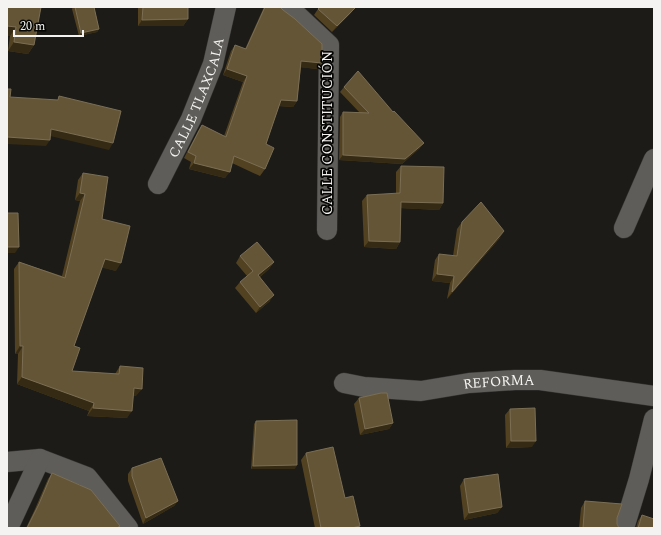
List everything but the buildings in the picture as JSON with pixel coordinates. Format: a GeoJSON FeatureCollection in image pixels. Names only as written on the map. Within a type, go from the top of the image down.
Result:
{"type":"FeatureCollection","features":[{"type":"Feature","properties":{"kind":"street","name":"CALLE TLAXCALA"},"geometry":{"type":"LineString","coordinates":[[158,184],[191,118],[213,64],[226,7]]}},
{"type":"Feature","properties":{"kind":"street","name":"CALLE CONSTITUCIÓN"},"geometry":{"type":"LineString","coordinates":[[285,7],[298,16],[329,46],[327,230]]}},
{"type":"Feature","properties":{"kind":"street"},"geometry":{"type":"LineString","coordinates":[[624,228],[654,159]]}},
{"type":"Feature","properties":{"kind":"street","name":"REFORMA"},"geometry":{"type":"LineString","coordinates":[[344,383],[364,387],[421,391],[469,383],[540,380],[654,396]]}},
{"type":"Feature","properties":{"kind":"street"},"geometry":{"type":"LineString","coordinates":[[624,528],[654,419]]}},
{"type":"Feature","properties":{"kind":"street"},"geometry":{"type":"LineString","coordinates":[[7,462],[40,459],[87,477],[128,528]]}},
{"type":"Feature","properties":{"kind":"street"},"geometry":{"type":"LineString","coordinates":[[8,528],[40,459]]}}]}
